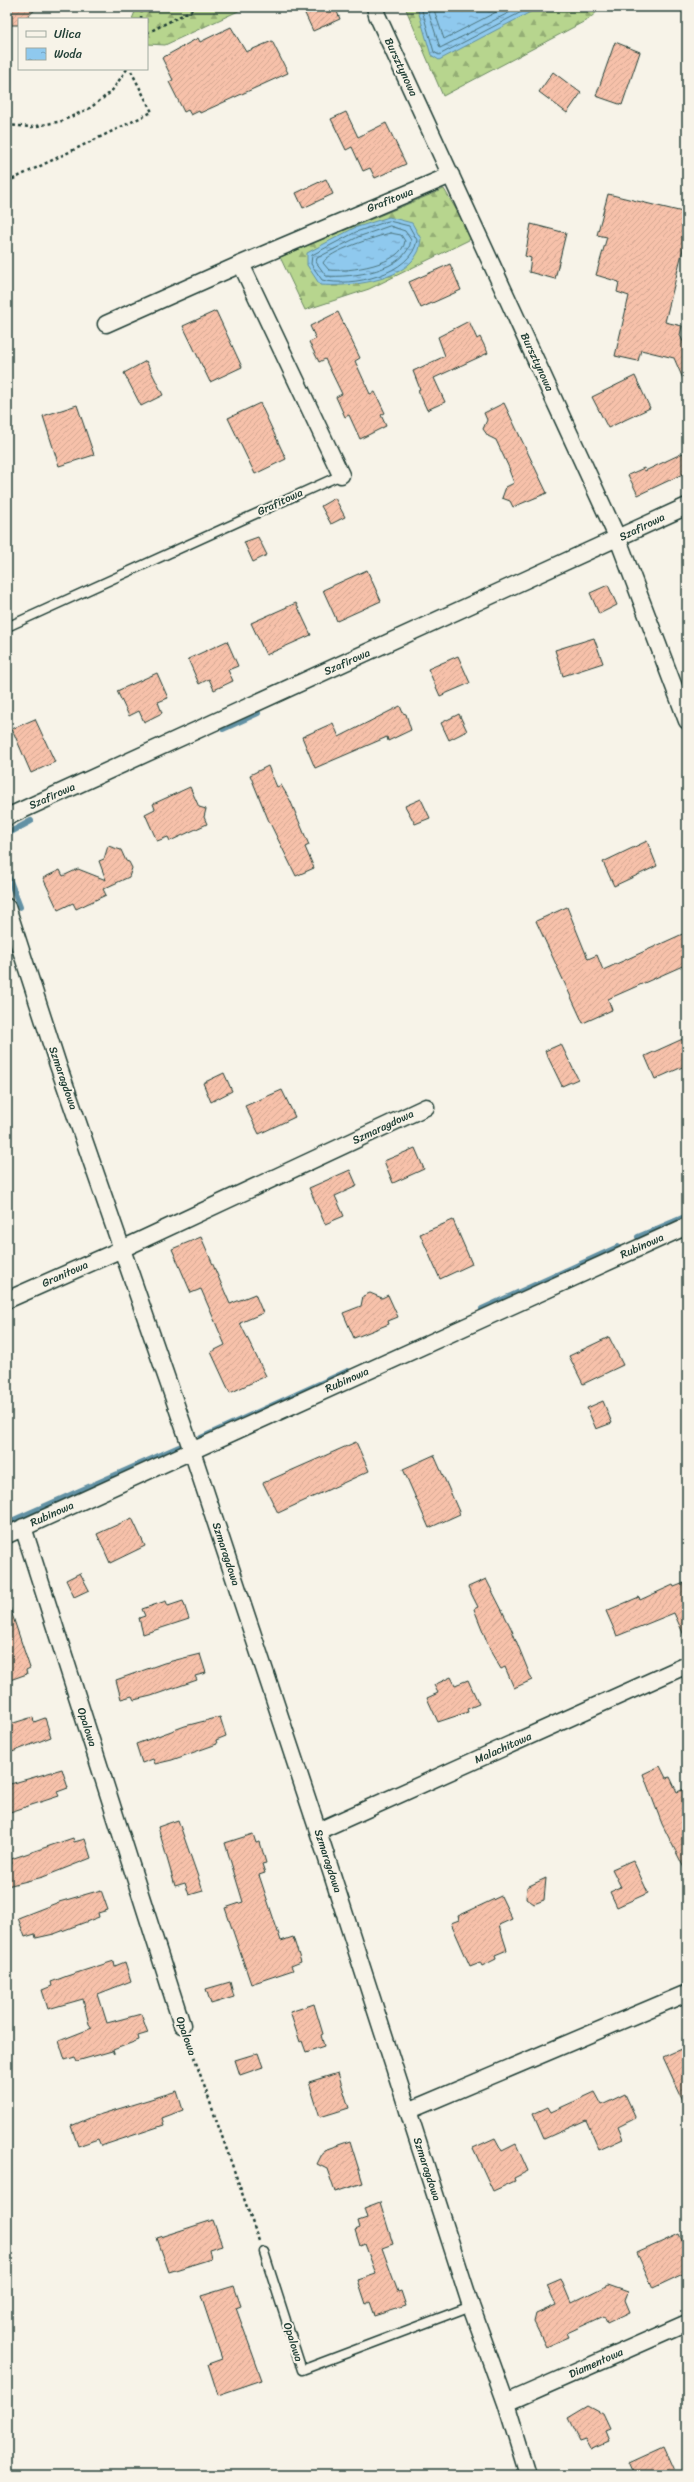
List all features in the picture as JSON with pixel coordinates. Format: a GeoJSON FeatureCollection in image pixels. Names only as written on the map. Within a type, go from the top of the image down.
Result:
{"type":"FeatureCollection","features":[{"type":"Feature","properties":{"kind":"street","name":"Bursztynowa"},"geometry":{"type":"LineString","coordinates":[[376,7],[377,14],[618,539],[687,721]]}},
{"type":"Feature","properties":{"kind":"street","name":"Grafitowa"},"geometry":{"type":"LineString","coordinates":[[106,324],[241,264],[451,175]]}},
{"type":"Feature","properties":{"kind":"street","name":"Grafitowa"},"geometry":{"type":"LineString","coordinates":[[241,264],[341,475]]}},
{"type":"Feature","properties":{"kind":"street","name":"Szafirowa"},"geometry":{"type":"LineString","coordinates":[[7,817],[618,539],[687,506]]}},
{"type":"Feature","properties":{"kind":"street","name":"Szmaragdowa"},"geometry":{"type":"LineString","coordinates":[[7,907],[58,1065],[192,1451],[318,1831],[471,2306],[506,2403],[528,2475]]}},
{"type":"Feature","properties":{"kind":"street","name":"Szmaragdowa"},"geometry":{"type":"LineString","coordinates":[[122,1249],[426,1107]]}},
{"type":"Feature","properties":{"kind":"street","name":"Rubinowa"},"geometry":{"type":"LineString","coordinates":[[7,1535],[687,1226]]}},
{"type":"Feature","properties":{"kind":"street","name":"Granitowa"},"geometry":{"type":"LineString","coordinates":[[7,1300],[122,1249]]}},
{"type":"Feature","properties":{"kind":"street","name":"Opalowa"},"geometry":{"type":"LineString","coordinates":[[23,1527],[182,2025]]}},
{"type":"Feature","properties":{"kind":"street","name":"Malachitowa"},"geometry":{"type":"LineString","coordinates":[[318,1831],[687,1665]]}},
{"type":"Feature","properties":{"kind":"street"},"geometry":{"type":"LineString","coordinates":[[408,2111],[687,1993]]}},
{"type":"Feature","properties":{"kind":"street","name":"Diamentowa"},"geometry":{"type":"LineString","coordinates":[[506,2403],[687,2322]]}},
{"type":"Feature","properties":{"kind":"lane","name":"Grafitowa"},"geometry":{"type":"LineString","coordinates":[[7,627],[341,475]]}},
{"type":"Feature","properties":{"kind":"lane","name":"Opalowa"},"geometry":{"type":"LineString","coordinates":[[264,2252],[302,2370],[471,2306]]}},
{"type":"Feature","properties":{"kind":"path"},"geometry":{"type":"LineString","coordinates":[[141,18],[142,7]]}},
{"type":"Feature","properties":{"kind":"path"},"geometry":{"type":"LineString","coordinates":[[148,32],[198,7]]}},
{"type":"Feature","properties":{"kind":"path"},"geometry":{"type":"LineString","coordinates":[[7,125],[32,127],[62,121],[90,108],[112,92],[128,70]]}},
{"type":"Feature","properties":{"kind":"path"},"geometry":{"type":"LineString","coordinates":[[7,182],[152,112],[130,70]]}},
{"type":"Feature","properties":{"kind":"path","name":"Opalowa"},"geometry":{"type":"LineString","coordinates":[[182,2025],[264,2252]]}},
{"type":"Feature","properties":{"kind":"green space"},"geometry":{"type":"Polygon","coordinates":[[[137,7],[247,7],[165,45],[148,44],[148,18],[132,18],[137,7]]]}},
{"type":"Feature","properties":{"kind":"green space"},"geometry":{"type":"Polygon","coordinates":[[[405,7],[602,7],[589,19],[443,96],[405,7]]]}},
{"type":"Feature","properties":{"kind":"green space"},"geometry":{"type":"Polygon","coordinates":[[[444,189],[473,238],[369,289],[305,310],[280,257],[444,189]]]}},
{"type":"Feature","properties":{"kind":"water"},"geometry":{"type":"Polygon","coordinates":[[[417,7],[540,7],[439,60],[431,55],[417,7]]]}},
{"type":"Feature","properties":{"kind":"water"},"geometry":{"type":"Polygon","coordinates":[[[389,217],[412,223],[421,239],[418,252],[410,263],[387,277],[373,281],[345,285],[320,285],[307,265],[307,253],[354,228],[389,217]]]}},
{"type":"Feature","properties":{"kind":"building"},"geometry":{"type":"Polygon","coordinates":[[[7,7],[38,7],[26,18],[18,18],[18,25],[7,25],[7,7]]]}},
{"type":"Feature","properties":{"kind":"building"},"geometry":{"type":"Polygon","coordinates":[[[302,7],[335,7],[340,19],[313,31],[302,7]]]}},
{"type":"Feature","properties":{"kind":"building"},"geometry":{"type":"Polygon","coordinates":[[[231,27],[246,52],[272,41],[288,73],[200,113],[199,111],[191,115],[188,110],[184,112],[169,82],[173,80],[162,58],[198,38],[200,42],[231,27]]]}},
{"type":"Feature","properties":{"kind":"building"},"geometry":{"type":"Polygon","coordinates":[[[615,42],[640,52],[622,105],[596,96],[615,42]]]}},
{"type":"Feature","properties":{"kind":"building"},"geometry":{"type":"Polygon","coordinates":[[[553,72],[581,93],[567,113],[539,92],[553,72]]]}},
{"type":"Feature","properties":{"kind":"building"},"geometry":{"type":"Polygon","coordinates":[[[346,112],[358,137],[386,123],[406,164],[375,178],[370,168],[363,171],[352,147],[346,150],[331,119],[346,112]]]}},
{"type":"Feature","properties":{"kind":"building"},"geometry":{"type":"Polygon","coordinates":[[[326,179],[333,194],[303,208],[296,193],[326,179]]]}},
{"type":"Feature","properties":{"kind":"building"},"geometry":{"type":"Polygon","coordinates":[[[608,194],[687,213],[687,233],[665,322],[682,326],[680,335],[687,350],[687,388],[674,358],[641,350],[638,361],[615,356],[629,296],[617,292],[619,282],[596,275],[607,237],[597,235],[608,194]]]}},
{"type":"Feature","properties":{"kind":"building"},"geometry":{"type":"Polygon","coordinates":[[[531,224],[566,233],[555,279],[529,272],[531,258],[525,256],[531,224]]]}},
{"type":"Feature","properties":{"kind":"building"},"geometry":{"type":"Polygon","coordinates":[[[450,264],[461,290],[421,308],[409,282],[450,264]]]}},
{"type":"Feature","properties":{"kind":"building"},"geometry":{"type":"Polygon","coordinates":[[[216,311],[242,367],[210,382],[183,326],[216,311]]]}},
{"type":"Feature","properties":{"kind":"building"},"geometry":{"type":"Polygon","coordinates":[[[338,312],[360,358],[355,361],[370,394],[375,392],[385,413],[381,415],[386,426],[360,439],[349,415],[345,417],[336,397],[342,394],[325,359],[319,362],[309,342],[316,339],[310,326],[338,312]]]}},
{"type":"Feature","properties":{"kind":"building"},"geometry":{"type":"Polygon","coordinates":[[[469,321],[477,339],[480,337],[488,353],[434,378],[445,402],[427,410],[418,390],[420,389],[413,371],[445,356],[438,337],[469,321]]]}},
{"type":"Feature","properties":{"kind":"building"},"geometry":{"type":"Polygon","coordinates":[[[146,361],[163,395],[141,406],[124,373],[146,361]]]}},
{"type":"Feature","properties":{"kind":"building"},"geometry":{"type":"Polygon","coordinates":[[[635,376],[650,408],[608,428],[592,397],[635,376]]]}},
{"type":"Feature","properties":{"kind":"building"},"geometry":{"type":"Polygon","coordinates":[[[260,403],[286,459],[255,474],[228,418],[260,403]]]}},
{"type":"Feature","properties":{"kind":"building"},"geometry":{"type":"Polygon","coordinates":[[[504,403],[547,493],[513,507],[510,501],[502,498],[506,487],[514,483],[510,470],[496,440],[488,436],[483,429],[487,420],[484,413],[504,403]]]}},
{"type":"Feature","properties":{"kind":"building"},"geometry":{"type":"Polygon","coordinates":[[[77,405],[94,455],[59,466],[43,416],[77,405]]]}},
{"type":"Feature","properties":{"kind":"building"},"geometry":{"type":"Polygon","coordinates":[[[683,453],[687,462],[687,472],[638,495],[628,475],[644,468],[645,471],[683,453]]]}},
{"type":"Feature","properties":{"kind":"building"},"geometry":{"type":"Polygon","coordinates":[[[335,498],[345,517],[331,524],[321,506],[335,498]]]}},
{"type":"Feature","properties":{"kind":"building"},"geometry":{"type":"Polygon","coordinates":[[[258,537],[267,555],[253,562],[244,542],[258,537]]]}},
{"type":"Feature","properties":{"kind":"building"},"geometry":{"type":"Polygon","coordinates":[[[367,570],[381,601],[337,621],[323,590],[367,570]]]}},
{"type":"Feature","properties":{"kind":"building"},"geometry":{"type":"Polygon","coordinates":[[[608,585],[617,605],[599,614],[590,593],[608,585]]]}},
{"type":"Feature","properties":{"kind":"building"},"geometry":{"type":"Polygon","coordinates":[[[296,603],[311,635],[266,655],[251,623],[296,603]]]}},
{"type":"Feature","properties":{"kind":"building"},"geometry":{"type":"Polygon","coordinates":[[[594,638],[603,663],[563,676],[555,650],[594,638]]]}},
{"type":"Feature","properties":{"kind":"building"},"geometry":{"type":"Polygon","coordinates":[[[227,641],[238,666],[228,670],[233,681],[214,690],[209,679],[199,684],[188,659],[227,641]]]}},
{"type":"Feature","properties":{"kind":"building"},"geometry":{"type":"Polygon","coordinates":[[[458,656],[470,683],[440,696],[428,669],[458,656]]]}},
{"type":"Feature","properties":{"kind":"building"},"geometry":{"type":"Polygon","coordinates":[[[157,673],[168,698],[158,702],[162,713],[144,722],[139,711],[129,716],[117,691],[157,673]]]}},
{"type":"Feature","properties":{"kind":"building"},"geometry":{"type":"Polygon","coordinates":[[[400,706],[403,713],[406,714],[411,730],[388,741],[387,737],[315,768],[302,737],[333,723],[339,737],[400,706]]]}},
{"type":"Feature","properties":{"kind":"building"},"geometry":{"type":"Polygon","coordinates":[[[459,714],[467,731],[449,740],[441,723],[459,714]]]}},
{"type":"Feature","properties":{"kind":"building"},"geometry":{"type":"Polygon","coordinates":[[[35,719],[55,762],[31,773],[12,729],[35,719]]]}},
{"type":"Feature","properties":{"kind":"building"},"geometry":{"type":"Polygon","coordinates":[[[268,766],[277,787],[281,785],[290,800],[309,845],[305,847],[314,868],[296,876],[268,819],[250,775],[268,766]]]}},
{"type":"Feature","properties":{"kind":"building"},"geometry":{"type":"Polygon","coordinates":[[[190,787],[199,807],[206,809],[204,817],[207,824],[170,841],[168,837],[157,841],[145,814],[155,809],[153,804],[190,787]]]}},
{"type":"Feature","properties":{"kind":"building"},"geometry":{"type":"Polygon","coordinates":[[[421,799],[430,818],[415,824],[405,806],[421,799]]]}},
{"type":"Feature","properties":{"kind":"building"},"geometry":{"type":"Polygon","coordinates":[[[647,841],[657,866],[614,886],[603,862],[647,841]]]}},
{"type":"Feature","properties":{"kind":"building"},"geometry":{"type":"Polygon","coordinates":[[[108,846],[121,850],[126,861],[129,862],[132,868],[129,877],[103,889],[106,895],[76,909],[73,903],[58,910],[43,878],[60,870],[63,876],[78,869],[106,880],[99,861],[104,859],[108,846]]]}},
{"type":"Feature","properties":{"kind":"building"},"geometry":{"type":"Polygon","coordinates":[[[567,907],[588,959],[597,955],[603,970],[687,932],[687,964],[608,999],[612,1010],[583,1023],[536,921],[567,907]]]}},
{"type":"Feature","properties":{"kind":"building"},"geometry":{"type":"Polygon","coordinates":[[[687,1037],[687,1065],[655,1079],[645,1056],[687,1037]]]}},
{"type":"Feature","properties":{"kind":"building"},"geometry":{"type":"Polygon","coordinates":[[[561,1044],[578,1079],[562,1086],[545,1051],[561,1044]]]}},
{"type":"Feature","properties":{"kind":"building"},"geometry":{"type":"Polygon","coordinates":[[[224,1073],[232,1091],[211,1102],[203,1083],[224,1073]]]}},
{"type":"Feature","properties":{"kind":"building"},"geometry":{"type":"Polygon","coordinates":[[[282,1090],[295,1117],[259,1134],[245,1106],[282,1090]]]}},
{"type":"Feature","properties":{"kind":"building"},"geometry":{"type":"Polygon","coordinates":[[[415,1148],[424,1169],[393,1183],[384,1161],[415,1148]]]}},
{"type":"Feature","properties":{"kind":"building"},"geometry":{"type":"Polygon","coordinates":[[[350,1170],[357,1186],[335,1196],[344,1216],[325,1224],[309,1188],[350,1170]]]}},
{"type":"Feature","properties":{"kind":"building"},"geometry":{"type":"Polygon","coordinates":[[[453,1220],[472,1264],[440,1279],[420,1234],[453,1220]]]}},
{"type":"Feature","properties":{"kind":"building"},"geometry":{"type":"Polygon","coordinates":[[[201,1237],[230,1304],[255,1294],[263,1313],[240,1323],[266,1376],[230,1393],[211,1352],[225,1345],[201,1289],[191,1293],[172,1249],[201,1237]]]}},
{"type":"Feature","properties":{"kind":"building"},"geometry":{"type":"Polygon","coordinates":[[[370,1293],[382,1298],[388,1295],[398,1317],[388,1321],[389,1324],[354,1338],[343,1313],[361,1306],[363,1296],[370,1293]]]}},
{"type":"Feature","properties":{"kind":"building"},"geometry":{"type":"Polygon","coordinates":[[[609,1337],[623,1365],[583,1384],[569,1356],[609,1337]]]}},
{"type":"Feature","properties":{"kind":"building"},"geometry":{"type":"Polygon","coordinates":[[[603,1401],[612,1423],[596,1429],[587,1408],[603,1401]]]}},
{"type":"Feature","properties":{"kind":"building"},"geometry":{"type":"Polygon","coordinates":[[[356,1442],[369,1471],[278,1513],[263,1483],[356,1442]]]}},
{"type":"Feature","properties":{"kind":"building"},"geometry":{"type":"Polygon","coordinates":[[[434,1455],[460,1514],[429,1528],[403,1469],[434,1455]]]}},
{"type":"Feature","properties":{"kind":"building"},"geometry":{"type":"Polygon","coordinates":[[[132,1518],[145,1546],[110,1563],[97,1534],[132,1518]]]}},
{"type":"Feature","properties":{"kind":"building"},"geometry":{"type":"Polygon","coordinates":[[[80,1573],[89,1590],[74,1597],[66,1580],[80,1573]]]}},
{"type":"Feature","properties":{"kind":"building"},"geometry":{"type":"Polygon","coordinates":[[[486,1579],[511,1628],[532,1680],[514,1688],[505,1667],[501,1669],[492,1654],[474,1609],[478,1607],[468,1587],[486,1579]]]}},
{"type":"Feature","properties":{"kind":"building"},"geometry":{"type":"Polygon","coordinates":[[[687,1582],[687,1642],[674,1613],[617,1636],[606,1611],[639,1597],[640,1600],[673,1585],[674,1587],[687,1582]]]}},
{"type":"Feature","properties":{"kind":"building"},"geometry":{"type":"Polygon","coordinates":[[[166,1601],[168,1606],[183,1601],[189,1619],[143,1634],[139,1618],[145,1616],[142,1609],[166,1601]]]}},
{"type":"Feature","properties":{"kind":"building"},"geometry":{"type":"Polygon","coordinates":[[[10,1608],[30,1668],[26,1670],[27,1674],[7,1681],[7,1609],[10,1608]]]}},
{"type":"Feature","properties":{"kind":"building"},"geometry":{"type":"Polygon","coordinates":[[[200,1654],[206,1673],[195,1676],[197,1680],[151,1696],[134,1700],[132,1696],[121,1699],[116,1680],[164,1663],[200,1654]]]}},
{"type":"Feature","properties":{"kind":"building"},"geometry":{"type":"Polygon","coordinates":[[[451,1677],[455,1685],[468,1680],[479,1704],[467,1709],[468,1712],[438,1722],[427,1698],[438,1693],[434,1685],[451,1677]]]}},
{"type":"Feature","properties":{"kind":"building"},"geometry":{"type":"Polygon","coordinates":[[[33,1717],[34,1722],[45,1718],[51,1737],[7,1754],[7,1725],[33,1717]]]}},
{"type":"Feature","properties":{"kind":"building"},"geometry":{"type":"Polygon","coordinates":[[[220,1717],[226,1736],[216,1740],[217,1744],[172,1760],[155,1764],[153,1759],[142,1763],[136,1744],[185,1726],[220,1717]]]}},
{"type":"Feature","properties":{"kind":"building"},"geometry":{"type":"Polygon","coordinates":[[[660,1766],[666,1778],[670,1777],[677,1792],[687,1788],[687,1874],[662,1824],[643,1774],[660,1766]]]}},
{"type":"Feature","properties":{"kind":"building"},"geometry":{"type":"Polygon","coordinates":[[[62,1769],[68,1788],[57,1792],[59,1796],[7,1813],[7,1785],[62,1769]]]}},
{"type":"Feature","properties":{"kind":"building"},"geometry":{"type":"Polygon","coordinates":[[[178,1820],[203,1891],[189,1895],[185,1883],[175,1886],[158,1827],[178,1820]]]}},
{"type":"Feature","properties":{"kind":"building"},"geometry":{"type":"Polygon","coordinates":[[[253,1834],[256,1843],[260,1842],[266,1863],[262,1864],[265,1873],[259,1875],[281,1941],[293,1937],[301,1962],[291,1966],[293,1970],[251,1984],[225,1908],[243,1902],[225,1843],[253,1834]]]}},
{"type":"Feature","properties":{"kind":"building"},"geometry":{"type":"Polygon","coordinates":[[[73,1838],[74,1842],[85,1839],[91,1858],[43,1877],[7,1886],[7,1865],[12,1863],[11,1859],[73,1838]]]}},
{"type":"Feature","properties":{"kind":"building"},"geometry":{"type":"Polygon","coordinates":[[[633,1860],[648,1893],[617,1907],[610,1892],[621,1887],[612,1869],[633,1860]]]}},
{"type":"Feature","properties":{"kind":"building"},"geometry":{"type":"Polygon","coordinates":[[[546,1878],[544,1900],[534,1904],[526,1898],[527,1887],[546,1878]]]}},
{"type":"Feature","properties":{"kind":"building"},"geometry":{"type":"Polygon","coordinates":[[[101,1890],[108,1910],[98,1913],[99,1917],[54,1934],[36,1938],[35,1934],[25,1937],[18,1918],[59,1902],[101,1890]]]}},
{"type":"Feature","properties":{"kind":"building"},"geometry":{"type":"Polygon","coordinates":[[[501,1896],[512,1919],[499,1925],[507,1950],[495,1955],[496,1959],[482,1966],[480,1962],[470,1966],[451,1923],[459,1920],[458,1916],[501,1896]]]}},
{"type":"Feature","properties":{"kind":"building"},"geometry":{"type":"Polygon","coordinates":[[[114,1961],[115,1966],[125,1962],[131,1981],[98,1994],[107,2023],[141,2014],[148,2033],[138,2036],[139,2040],[113,2050],[114,2054],[112,2051],[77,2061],[75,2057],[65,2060],[59,2041],[92,2028],[89,2024],[83,1999],[48,2009],[42,1990],[52,1986],[51,1982],[114,1961]]]}},
{"type":"Feature","properties":{"kind":"building"},"geometry":{"type":"Polygon","coordinates":[[[230,1982],[234,1997],[211,2004],[206,1989],[230,1982]]]}},
{"type":"Feature","properties":{"kind":"building"},"geometry":{"type":"Polygon","coordinates":[[[314,2004],[323,2034],[321,2035],[324,2046],[306,2052],[302,2041],[300,2042],[290,2012],[314,2004]]]}},
{"type":"Feature","properties":{"kind":"building"},"geometry":{"type":"Polygon","coordinates":[[[681,2049],[687,2062],[687,2109],[663,2057],[681,2049]]]}},
{"type":"Feature","properties":{"kind":"building"},"geometry":{"type":"Polygon","coordinates":[[[258,2053],[263,2067],[240,2075],[235,2060],[258,2053]]]}},
{"type":"Feature","properties":{"kind":"building"},"geometry":{"type":"Polygon","coordinates":[[[338,2073],[349,2108],[320,2117],[309,2082],[338,2073]]]}},
{"type":"Feature","properties":{"kind":"building"},"geometry":{"type":"Polygon","coordinates":[[[177,2091],[183,2110],[162,2118],[164,2125],[101,2146],[98,2139],[78,2146],[71,2126],[92,2117],[177,2091]]]}},
{"type":"Feature","properties":{"kind":"building"},"geometry":{"type":"Polygon","coordinates":[[[595,2092],[602,2105],[625,2094],[636,2118],[618,2127],[623,2139],[599,2150],[586,2120],[544,2139],[533,2114],[548,2107],[551,2112],[595,2092]]]}},
{"type":"Feature","properties":{"kind":"building"},"geometry":{"type":"Polygon","coordinates":[[[495,2138],[502,2151],[516,2144],[528,2171],[514,2178],[515,2181],[493,2191],[473,2148],[495,2138]]]}},
{"type":"Feature","properties":{"kind":"building"},"geometry":{"type":"Polygon","coordinates":[[[350,2141],[363,2183],[335,2192],[327,2169],[317,2164],[324,2150],[350,2141]]]}},
{"type":"Feature","properties":{"kind":"building"},"geometry":{"type":"Polygon","coordinates":[[[380,2202],[393,2244],[382,2248],[398,2292],[401,2291],[406,2306],[375,2316],[370,2302],[366,2304],[358,2280],[376,2274],[365,2244],[360,2246],[355,2230],[360,2228],[358,2221],[367,2218],[364,2208],[380,2202]]]}},
{"type":"Feature","properties":{"kind":"building"},"geometry":{"type":"Polygon","coordinates":[[[213,2220],[222,2245],[209,2249],[211,2259],[169,2272],[157,2238],[213,2220]]]}},
{"type":"Feature","properties":{"kind":"building"},"geometry":{"type":"Polygon","coordinates":[[[679,2234],[687,2251],[687,2272],[653,2288],[637,2253],[679,2234]]]}},
{"type":"Feature","properties":{"kind":"building"},"geometry":{"type":"Polygon","coordinates":[[[561,2279],[571,2303],[608,2285],[628,2292],[625,2300],[630,2312],[607,2323],[604,2316],[567,2333],[569,2337],[546,2347],[534,2322],[536,2314],[556,2305],[547,2285],[561,2279]]]}},
{"type":"Feature","properties":{"kind":"building"},"geometry":{"type":"Polygon","coordinates":[[[234,2286],[241,2306],[236,2308],[262,2380],[218,2395],[208,2364],[222,2359],[201,2296],[234,2286]]]}},
{"type":"Feature","properties":{"kind":"building"},"geometry":{"type":"Polygon","coordinates":[[[588,2406],[603,2414],[610,2429],[605,2431],[609,2441],[591,2449],[586,2440],[580,2442],[568,2418],[588,2406]]]}},
{"type":"Feature","properties":{"kind":"building"},"geometry":{"type":"Polygon","coordinates":[[[664,2446],[677,2475],[635,2475],[629,2462],[664,2446]]]}},
{"type":"Feature","properties":{"kind":"waterway"},"geometry":{"type":"LineString","coordinates":[[223,729],[258,713]]}},
{"type":"Feature","properties":{"kind":"waterway"},"geometry":{"type":"LineString","coordinates":[[7,834],[31,821]]}},
{"type":"Feature","properties":{"kind":"waterway"},"geometry":{"type":"LineString","coordinates":[[7,873],[20,907]]}},
{"type":"Feature","properties":{"kind":"waterway"},"geometry":{"type":"LineString","coordinates":[[638,1237],[687,1216]]}},
{"type":"Feature","properties":{"kind":"waterway"},"geometry":{"type":"LineString","coordinates":[[482,1309],[618,1247]]}},
{"type":"Feature","properties":{"kind":"waterway"},"geometry":{"type":"LineString","coordinates":[[201,1438],[348,1371]]}},
{"type":"Feature","properties":{"kind":"waterway"},"geometry":{"type":"LineString","coordinates":[[7,1523],[179,1447]]}}]}
